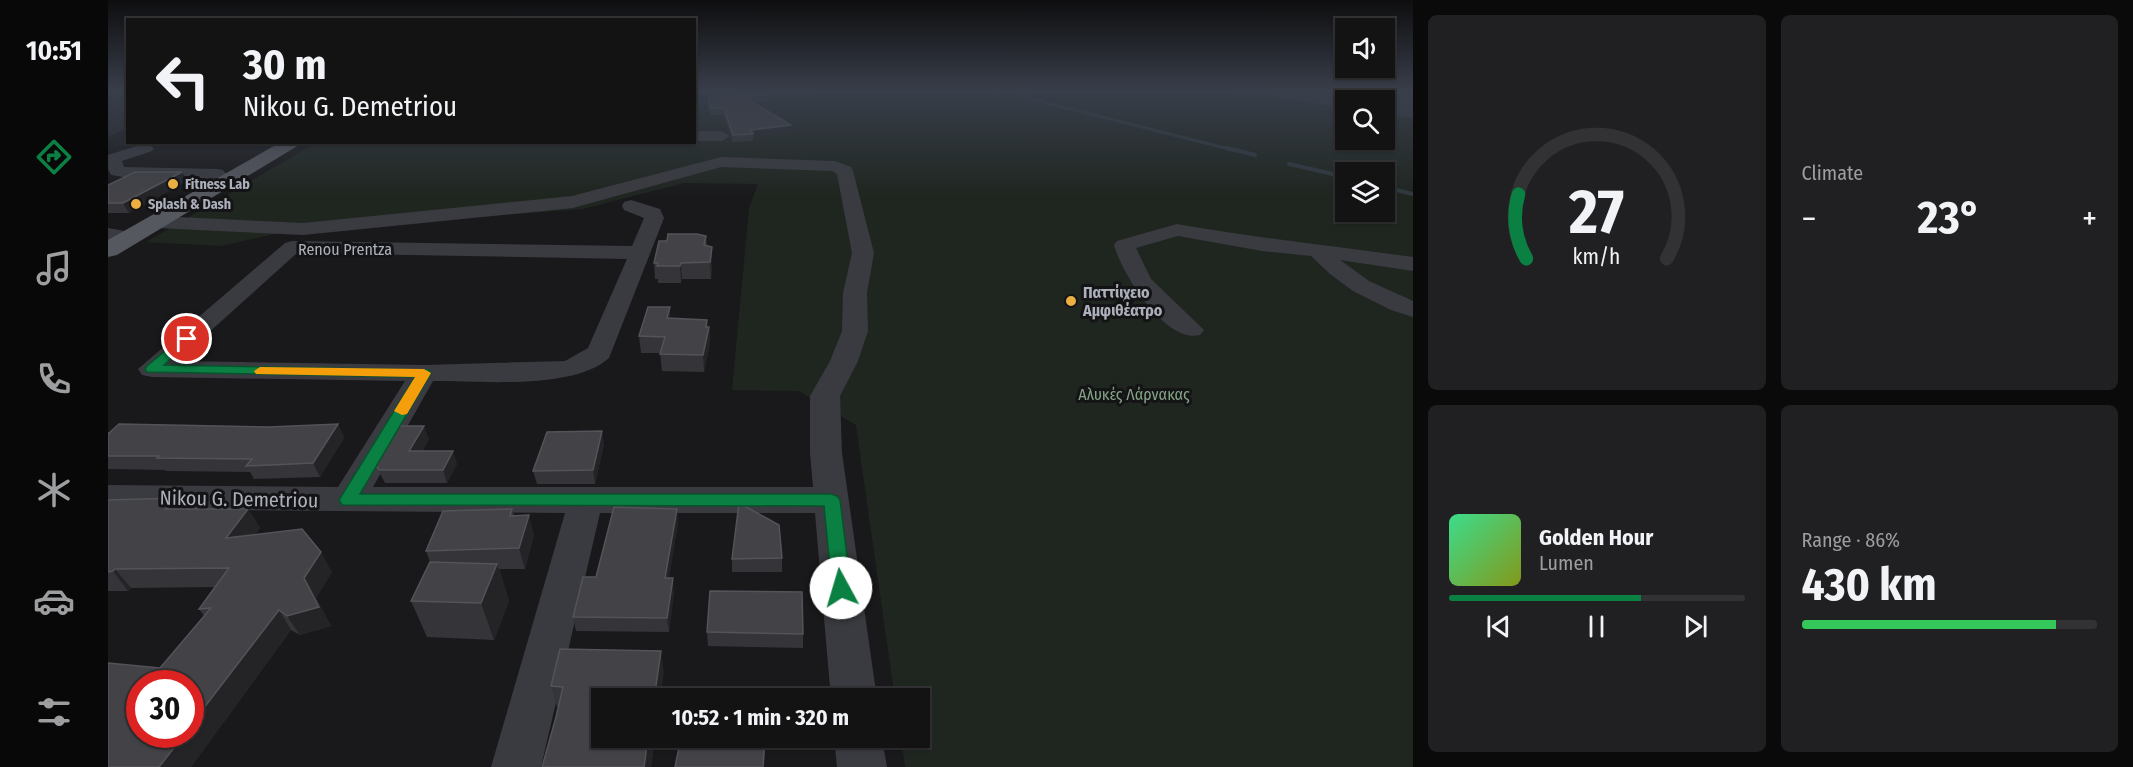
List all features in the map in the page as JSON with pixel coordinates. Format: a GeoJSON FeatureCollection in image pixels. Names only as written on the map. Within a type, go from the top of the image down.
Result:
{"type":"FeatureCollection","features":[{"type":"Feature","properties":{"kind":"main road"},"geometry":{"type":"LineString","coordinates":[[108,250],[115,235],[270,144]]}},
{"type":"Feature","properties":{"kind":"main road"},"geometry":{"type":"LineString","coordinates":[[115,235],[157,222],[293,144]]}},
{"type":"Feature","properties":{"kind":"street"},"geometry":{"type":"LineString","coordinates":[[696,136],[722,136]]}},
{"type":"Feature","properties":{"kind":"street"},"geometry":{"type":"LineString","coordinates":[[146,148],[113,159],[117,171],[135,174],[217,174]]}},
{"type":"Feature","properties":{"kind":"street"},"geometry":{"type":"LineString","coordinates":[[157,222],[303,229],[573,202],[721,162],[835,166],[845,171],[863,253],[855,293],[855,331],[844,361],[825,396],[826,453],[853,688]]}},
{"type":"Feature","properties":{"kind":"street","name":"Renou Prentza"},"geometry":{"type":"LineString","coordinates":[[631,206],[653,213],[654,218],[600,352],[590,361],[578,367],[557,371],[424,373],[152,369],[292,247],[639,253]]}},
{"type":"Feature","properties":{"kind":"street"},"geometry":{"type":"LineString","coordinates":[[1191,330],[1154,299],[1130,267],[1124,245],[1177,230],[1262,245],[1317,250],[1413,264]]}},
{"type":"Feature","properties":{"kind":"street"},"geometry":{"type":"LineString","coordinates":[[1317,250],[1329,264],[1356,282],[1413,310]]}},
{"type":"Feature","properties":{"kind":"street"},"geometry":{"type":"LineString","coordinates":[[348,500],[424,373]]}},
{"type":"Feature","properties":{"kind":"street","name":"Nikou G. Demetriou"},"geometry":{"type":"LineString","coordinates":[[108,497],[348,500],[831,500]]}},
{"type":"Feature","properties":{"kind":"street"},"geometry":{"type":"LineString","coordinates":[[516,767],[586,500]]}},
{"type":"Feature","properties":{"kind":"street"},"geometry":{"type":"LineString","coordinates":[[859,748],[861,767]]}},
{"type":"Feature","properties":{"kind":"shaded area"},"geometry":{"type":"Polygon","coordinates":[[[108,126],[126,126],[126,128],[108,137],[108,126]]]}},
{"type":"Feature","properties":{"kind":"green space","name":"Αλυκές Λάρνακας"},"geometry":{"type":"Polygon","coordinates":[[[696,126],[1335,126],[1335,150],[1395,150],[1395,126],[1413,126],[1413,767],[905,767],[902,748],[930,748],[930,688],[893,688],[856,425],[799,391],[732,390],[749,208],[758,184],[684,183],[583,209],[283,232],[221,246],[146,242],[314,144],[696,144],[696,126]]]}},
{"type":"Feature","properties":{"kind":"building"},"geometry":{"type":"Polygon","coordinates":[[[730,126],[785,126],[751,130],[753,134],[733,135],[730,126]]]}},
{"type":"Feature","properties":{"kind":"building"},"geometry":{"type":"Polygon","coordinates":[[[135,172],[182,172],[123,203],[108,203],[108,185],[135,172]]]}},
{"type":"Feature","properties":{"kind":"building"},"geometry":{"type":"Polygon","coordinates":[[[668,234],[706,236],[704,245],[712,247],[710,262],[657,266],[658,263],[654,263],[659,241],[667,241],[668,234]]]}},
{"type":"Feature","properties":{"kind":"building"},"geometry":{"type":"Polygon","coordinates":[[[648,307],[670,307],[667,318],[707,320],[706,327],[709,327],[703,355],[660,354],[665,337],[639,336],[648,307]]]}},
{"type":"Feature","properties":{"kind":"building"},"geometry":{"type":"Polygon","coordinates":[[[119,424],[269,427],[338,424],[313,463],[246,466],[252,459],[108,456],[108,433],[119,424]]]}},
{"type":"Feature","properties":{"kind":"building"},"geometry":{"type":"Polygon","coordinates":[[[398,426],[424,426],[409,451],[453,451],[443,470],[379,470],[375,464],[398,426]]]}},
{"type":"Feature","properties":{"kind":"building"},"geometry":{"type":"Polygon","coordinates":[[[602,431],[593,470],[533,471],[547,432],[602,431]]]}},
{"type":"Feature","properties":{"kind":"building"},"geometry":{"type":"Polygon","coordinates":[[[176,498],[166,509],[248,509],[226,538],[302,529],[321,552],[304,578],[319,607],[287,616],[279,610],[204,708],[204,670],[126,670],[126,748],[174,748],[159,767],[108,767],[108,663],[160,668],[211,608],[199,609],[229,568],[115,569],[108,572],[108,500],[176,498]]]}},
{"type":"Feature","properties":{"kind":"building"},"geometry":{"type":"Polygon","coordinates":[[[739,503],[779,525],[782,558],[732,559],[739,503]]]}},
{"type":"Feature","properties":{"kind":"building"},"geometry":{"type":"Polygon","coordinates":[[[614,507],[677,509],[665,578],[673,578],[667,618],[573,617],[583,577],[596,577],[614,507]]]}},
{"type":"Feature","properties":{"kind":"building"},"geometry":{"type":"Polygon","coordinates":[[[512,509],[510,516],[529,515],[519,548],[426,551],[443,511],[512,509]]]}},
{"type":"Feature","properties":{"kind":"building"},"geometry":{"type":"Polygon","coordinates":[[[430,562],[497,564],[481,603],[411,601],[430,562]]]}},
{"type":"Feature","properties":{"kind":"building"},"geometry":{"type":"Polygon","coordinates":[[[710,591],[802,592],[803,634],[707,632],[710,591]]]}},
{"type":"Feature","properties":{"kind":"building"},"geometry":{"type":"Polygon","coordinates":[[[560,649],[661,651],[656,688],[591,688],[591,748],[647,748],[644,767],[542,767],[563,687],[551,686],[560,649]]]}},
{"type":"Feature","properties":{"kind":"building"},"geometry":{"type":"Polygon","coordinates":[[[679,748],[764,748],[763,767],[675,767],[679,748]]]}},
{"type":"Feature","properties":{"kind":"waterway"},"geometry":{"type":"LineString","coordinates":[[1137,126],[1233,150]]}},
{"type":"Feature","properties":{"kind":"waterway"},"geometry":{"type":"LineString","coordinates":[[1227,148],[1255,155]]}},
{"type":"Feature","properties":{"kind":"waterway"},"geometry":{"type":"LineString","coordinates":[[1289,164],[1335,174]]}},
{"type":"Feature","properties":{"kind":"waterway"},"geometry":{"type":"LineString","coordinates":[[1395,190],[1413,194]]}},
{"type":"Feature","properties":{"kind":"slow traffic"},"geometry":{"type":"LineString","coordinates":[[260,371],[424,373],[402,411]]}},
{"type":"Feature","properties":{"kind":"place","name":"Fitness Lab"},"geometry":{"type":"Point","coordinates":[173,184]}},
{"type":"Feature","properties":{"kind":"place","name":"Splash & Dash"},"geometry":{"type":"Point","coordinates":[136,204]}},
{"type":"Feature","properties":{"kind":"place","name":"Παττίιχειο Αμφιθέατρο"},"geometry":{"type":"Point","coordinates":[1071,301]}},
{"type":"Feature","properties":{"kind":"route"},"geometry":{"type":"LineString","coordinates":[[187,339],[152,369],[424,373],[348,500],[831,500],[841,588]]}}]}
